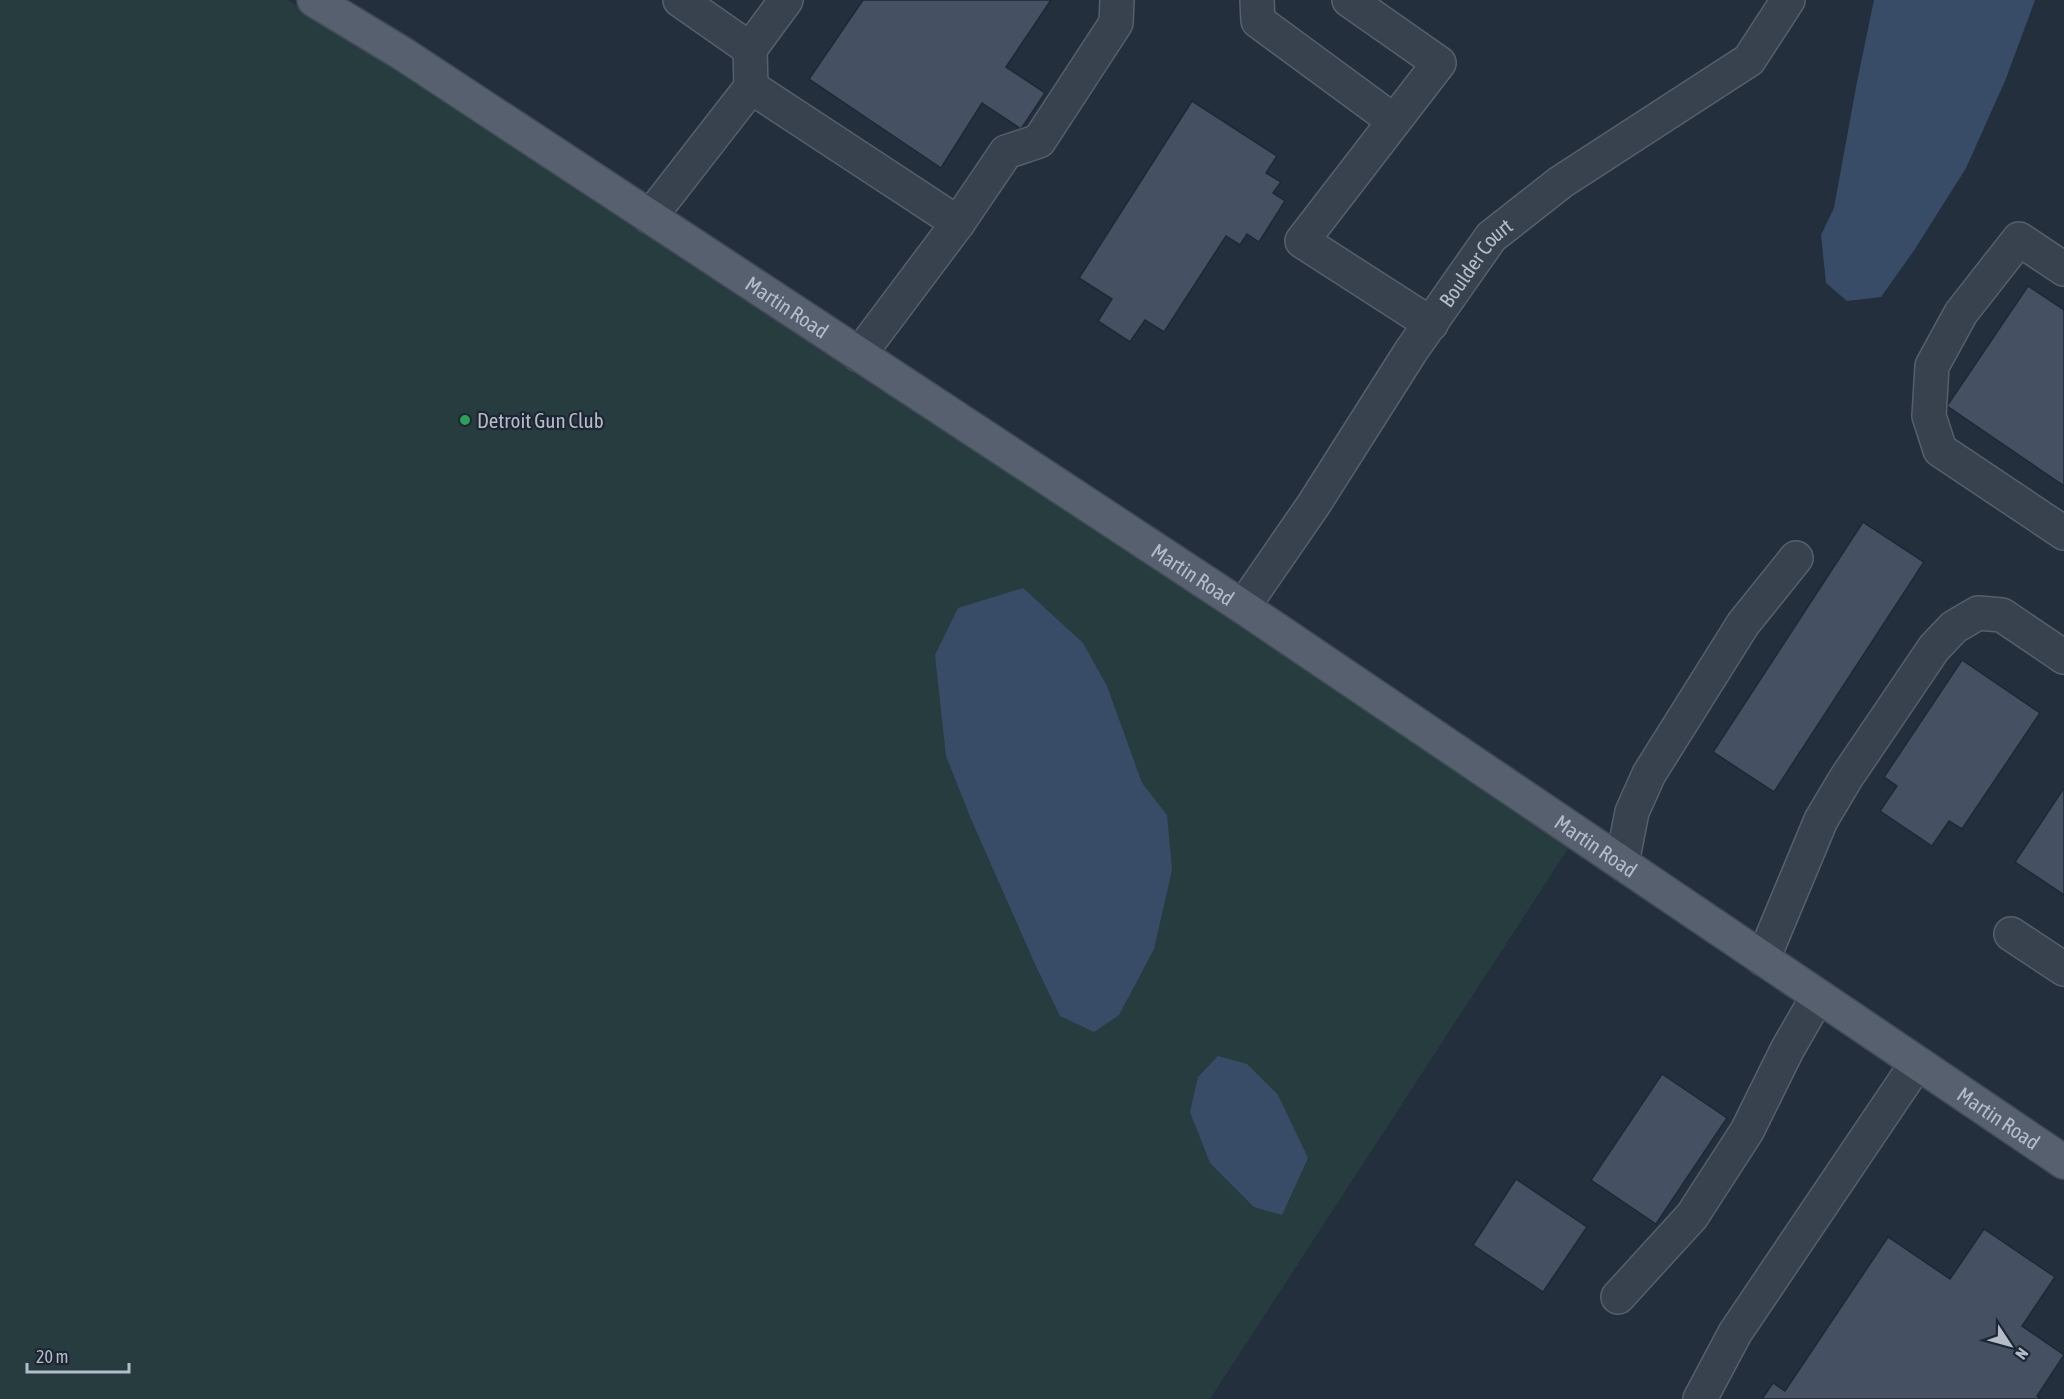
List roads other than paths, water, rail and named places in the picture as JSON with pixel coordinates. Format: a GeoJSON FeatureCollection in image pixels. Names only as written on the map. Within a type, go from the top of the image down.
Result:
{"type":"FeatureCollection","features":[{"type":"Feature","properties":{"kind":"main road","name":"Martin Road"},"geometry":{"type":"LineString","coordinates":[[324,3],[1243,607],[2064,1162]]}},
{"type":"Feature","properties":{"kind":"street"},"geometry":{"type":"LineString","coordinates":[[680,0],[750,49]]}},
{"type":"Feature","properties":{"kind":"street"},"geometry":{"type":"LineString","coordinates":[[650,218],[751,87],[750,49],[786,0]]}},
{"type":"Feature","properties":{"kind":"street"},"geometry":{"type":"LineString","coordinates":[[859,355],[958,223],[1006,152],[1039,141],[1116,24],[1117,0]]}},
{"type":"Feature","properties":{"kind":"street"},"geometry":{"type":"LineString","coordinates":[[1257,0],[1258,21],[1394,121]]}},
{"type":"Feature","properties":{"kind":"street"},"geometry":{"type":"LineString","coordinates":[[1349,0],[1439,63],[1302,241],[1431,324]]}},
{"type":"Feature","properties":{"kind":"street","name":"Boulder Court"},"geometry":{"type":"LineString","coordinates":[[1243,607],[1491,237],[1561,182],[1749,60],[1788,0]]}},
{"type":"Feature","properties":{"kind":"street"},"geometry":{"type":"LineString","coordinates":[[751,87],[958,223]]}},
{"type":"Feature","properties":{"kind":"street"},"geometry":{"type":"LineString","coordinates":[[2064,269],[2019,238],[1961,313],[1932,366],[1929,416],[1940,450],[2064,533]]}},
{"type":"Feature","properties":{"kind":"street"},"geometry":{"type":"LineString","coordinates":[[1622,863],[1632,812],[1648,774],[1743,624],[1796,558]]}},
{"type":"Feature","properties":{"kind":"street"},"geometry":{"type":"LineString","coordinates":[[1763,959],[1821,820],[1846,778],[1934,648],[1954,627],[1978,612],[2002,615],[2064,657]]}},
{"type":"Feature","properties":{"kind":"street"},"geometry":{"type":"LineString","coordinates":[[2011,934],[2064,969]]}},
{"type":"Feature","properties":{"kind":"street"},"geometry":{"type":"LineString","coordinates":[[1618,1297],[1692,1216],[1747,1131],[1787,1050],[1818,996]]}},
{"type":"Feature","properties":{"kind":"street"},"geometry":{"type":"LineString","coordinates":[[1700,1399],[1735,1333],[1917,1063]]}},
{"type":"Feature","properties":{"kind":"water"},"geometry":{"type":"Polygon","coordinates":[[[1874,0],[2035,0],[2005,81],[1966,168],[1915,249],[1881,297],[1847,301],[1826,283],[1821,235],[1834,208],[1874,0]]]}},
{"type":"Feature","properties":{"kind":"water"},"geometry":{"type":"Polygon","coordinates":[[[1023,588],[1083,643],[1107,686],[1142,783],[1167,815],[1172,870],[1154,949],[1119,1015],[1094,1032],[1060,1016],[971,819],[946,756],[935,655],[958,608],[1023,588]]]}},
{"type":"Feature","properties":{"kind":"water"},"geometry":{"type":"Polygon","coordinates":[[[1218,1056],[1247,1064],[1278,1095],[1308,1158],[1282,1215],[1254,1207],[1210,1163],[1190,1112],[1198,1077],[1218,1056]]]}},
{"type":"Feature","properties":{"kind":"place","name":"Detroit Gun Club"},"geometry":{"type":"Point","coordinates":[465,420]}}]}
